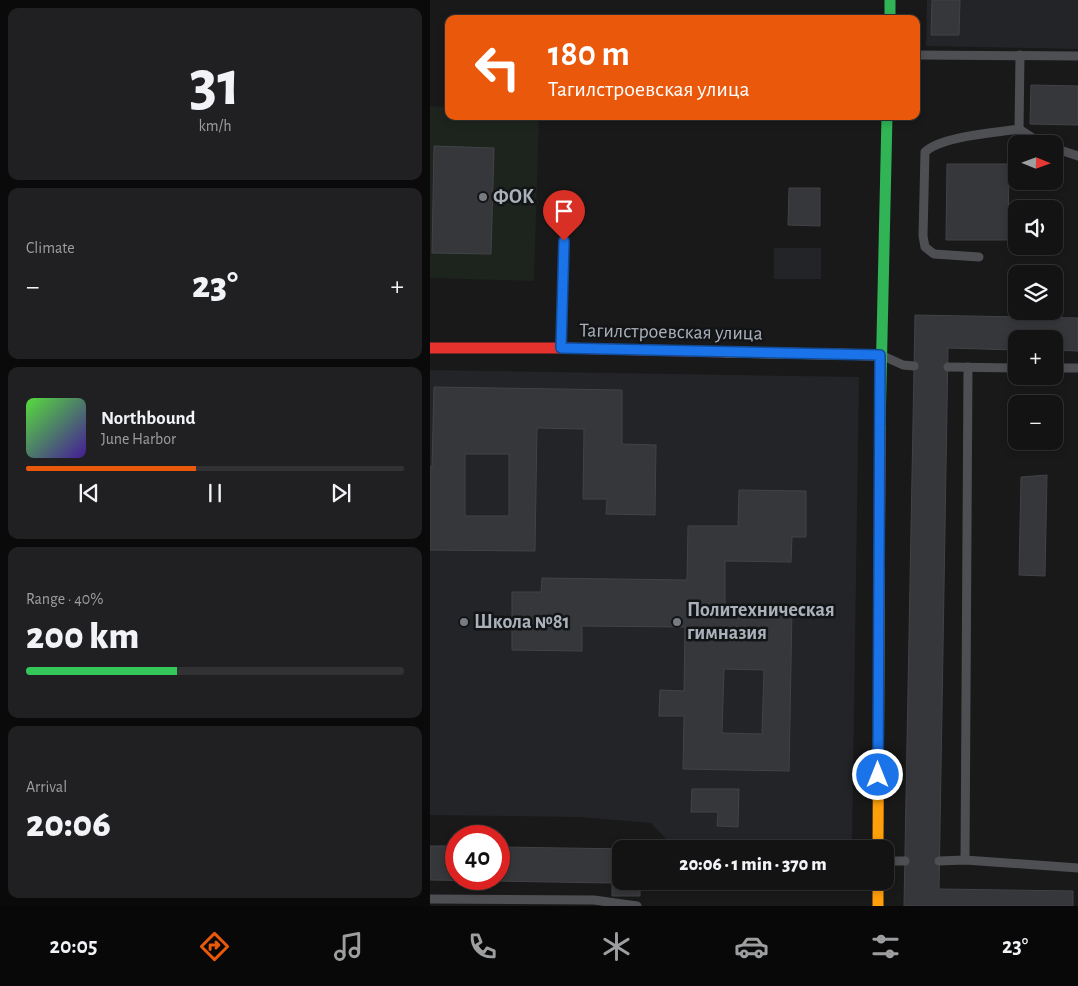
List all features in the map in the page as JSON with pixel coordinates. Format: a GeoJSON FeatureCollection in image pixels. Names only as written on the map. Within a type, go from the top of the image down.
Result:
{"type":"FeatureCollection","features":[{"type":"Feature","properties":{"kind":"street"},"geometry":{"type":"LineString","coordinates":[[890,0],[890,15]]}},
{"type":"Feature","properties":{"kind":"street"},"geometry":{"type":"LineString","coordinates":[[878,840],[880,355],[887,120]]}},
{"type":"Feature","properties":{"kind":"street","name":"Тагилстроевская улица"},"geometry":{"type":"LineString","coordinates":[[430,348],[561,348],[880,355]]}},
{"type":"Feature","properties":{"kind":"street"},"geometry":{"type":"LineString","coordinates":[[878,890],[878,906]]}},
{"type":"Feature","properties":{"kind":"lane"},"geometry":{"type":"LineString","coordinates":[[920,55],[1078,56]]}},
{"type":"Feature","properties":{"kind":"lane"},"geometry":{"type":"LineString","coordinates":[[1019,129],[1020,56]]}},
{"type":"Feature","properties":{"kind":"lane"},"geometry":{"type":"LineString","coordinates":[[979,257],[934,254],[925,247],[923,226],[925,152],[931,146],[944,141],[1019,129],[1028,135]]}},
{"type":"Feature","properties":{"kind":"lane"},"geometry":{"type":"LineString","coordinates":[[1063,151],[1078,156]]}},
{"type":"Feature","properties":{"kind":"lane"},"geometry":{"type":"LineString","coordinates":[[561,348],[564,241]]}},
{"type":"Feature","properties":{"kind":"lane"},"geometry":{"type":"LineString","coordinates":[[880,355],[903,365],[914,366]]}},
{"type":"Feature","properties":{"kind":"lane"},"geometry":{"type":"LineString","coordinates":[[948,367],[1008,368]]}},
{"type":"Feature","properties":{"kind":"lane"},"geometry":{"type":"LineString","coordinates":[[965,860],[968,367]]}},
{"type":"Feature","properties":{"kind":"lane"},"geometry":{"type":"LineString","coordinates":[[1063,368],[1078,368]]}},
{"type":"Feature","properties":{"kind":"lane"},"geometry":{"type":"LineString","coordinates":[[939,861],[965,860],[1078,868]]}},
{"type":"Feature","properties":{"kind":"lane"},"geometry":{"type":"LineString","coordinates":[[894,861],[905,861]]}},
{"type":"Feature","properties":{"kind":"lane"},"geometry":{"type":"LineString","coordinates":[[430,898],[637,906]]}},
{"type":"Feature","properties":{"kind":"shaded area"},"geometry":{"type":"Polygon","coordinates":[[[927,0],[1078,0],[1078,49],[926,46],[927,0]]]}},
{"type":"Feature","properties":{"kind":"shaded area","name":"ФОК"},"geometry":{"type":"Polygon","coordinates":[[[430,106],[445,107],[445,120],[539,120],[534,281],[430,278],[430,106]]]}},
{"type":"Feature","properties":{"kind":"shaded area"},"geometry":{"type":"Polygon","coordinates":[[[774,248],[821,248],[821,279],[774,279],[774,248]]]}},
{"type":"Feature","properties":{"kind":"shaded area"},"geometry":{"type":"Polygon","coordinates":[[[430,370],[859,377],[852,840],[667,840],[651,823],[579,817],[430,815],[430,370]]]}},
{"type":"Feature","properties":{"kind":"building"},"geometry":{"type":"Polygon","coordinates":[[[932,0],[960,0],[959,35],[931,35],[932,0]]]}},
{"type":"Feature","properties":{"kind":"building"},"geometry":{"type":"Polygon","coordinates":[[[1031,85],[1078,86],[1078,125],[1030,124],[1031,85]]]}},
{"type":"Feature","properties":{"kind":"building"},"geometry":{"type":"Polygon","coordinates":[[[434,146],[494,148],[491,254],[432,253],[434,146]]]}},
{"type":"Feature","properties":{"kind":"building"},"geometry":{"type":"Polygon","coordinates":[[[947,164],[1008,164],[1008,240],[946,240],[947,164]]]}},
{"type":"Feature","properties":{"kind":"building"},"geometry":{"type":"Polygon","coordinates":[[[789,188],[820,188],[820,226],[788,225],[789,188]]]}},
{"type":"Feature","properties":{"kind":"building"},"geometry":{"type":"Polygon","coordinates":[[[915,315],[1008,317],[1008,320],[1063,320],[1063,318],[1078,318],[1078,351],[1063,350],[1063,330],[1008,330],[1008,350],[948,348],[939,889],[1073,891],[1073,906],[904,906],[915,315]]]}},
{"type":"Feature","properties":{"kind":"building"},"geometry":{"type":"Polygon","coordinates":[[[434,387],[622,390],[622,444],[656,445],[655,515],[606,514],[607,499],[583,499],[584,429],[537,428],[535,551],[430,550],[430,467],[432,467],[434,387]],[[465,454],[465,516],[509,516],[509,454],[465,454]]]}},
{"type":"Feature","properties":{"kind":"building"},"geometry":{"type":"Polygon","coordinates":[[[1047,475],[1045,576],[1019,575],[1021,477],[1047,475]]]}},
{"type":"Feature","properties":{"kind":"building"},"geometry":{"type":"Polygon","coordinates":[[[739,490],[806,491],[806,537],[792,537],[791,562],[725,561],[725,609],[792,610],[789,771],[683,769],[684,716],[659,716],[660,690],[684,691],[685,627],[582,626],[582,651],[512,650],[512,592],[541,592],[542,578],[687,580],[688,526],[738,526],[739,490]],[[724,669],[722,733],[762,734],[764,670],[724,669]]]}},
{"type":"Feature","properties":{"kind":"building"},"geometry":{"type":"Polygon","coordinates":[[[692,789],[739,789],[738,827],[717,826],[718,812],[691,812],[692,789]]]}},
{"type":"Feature","properties":{"kind":"building"},"geometry":{"type":"Polygon","coordinates":[[[430,846],[445,846],[445,880],[430,880],[430,846]]]}},
{"type":"Feature","properties":{"kind":"building"},"geometry":{"type":"Polygon","coordinates":[[[510,847],[612,849],[612,883],[510,881],[510,847]]]}},
{"type":"Feature","properties":{"kind":"building"},"geometry":{"type":"Polygon","coordinates":[[[612,890],[640,890],[640,896],[612,896],[612,890]]]}},
{"type":"Feature","properties":{"kind":"traffic: fast"},"geometry":{"type":"LineString","coordinates":[[890,0],[890,15]]}},
{"type":"Feature","properties":{"kind":"traffic: fast"},"geometry":{"type":"LineString","coordinates":[[880,427],[887,120]]}},
{"type":"Feature","properties":{"kind":"traffic: slow"},"geometry":{"type":"LineString","coordinates":[[725,352],[880,355]]}},
{"type":"Feature","properties":{"kind":"traffic: slow"},"geometry":{"type":"LineString","coordinates":[[878,840],[880,427]]}},
{"type":"Feature","properties":{"kind":"traffic: slow"},"geometry":{"type":"LineString","coordinates":[[878,890],[878,906]]}},
{"type":"Feature","properties":{"kind":"traffic: jam"},"geometry":{"type":"LineString","coordinates":[[430,348],[561,348],[725,352]]}},
{"type":"Feature","properties":{"kind":"place","name":"ФОК"},"geometry":{"type":"Point","coordinates":[483,197]}},
{"type":"Feature","properties":{"kind":"place","name":"Школа №81"},"geometry":{"type":"Point","coordinates":[464,622]}},
{"type":"Feature","properties":{"kind":"place","name":"Политехническая гимназия"},"geometry":{"type":"Point","coordinates":[677,622]}},
{"type":"Feature","properties":{"kind":"route"},"geometry":{"type":"LineString","coordinates":[[564,241],[561,348],[880,355],[878,775]]}}]}
